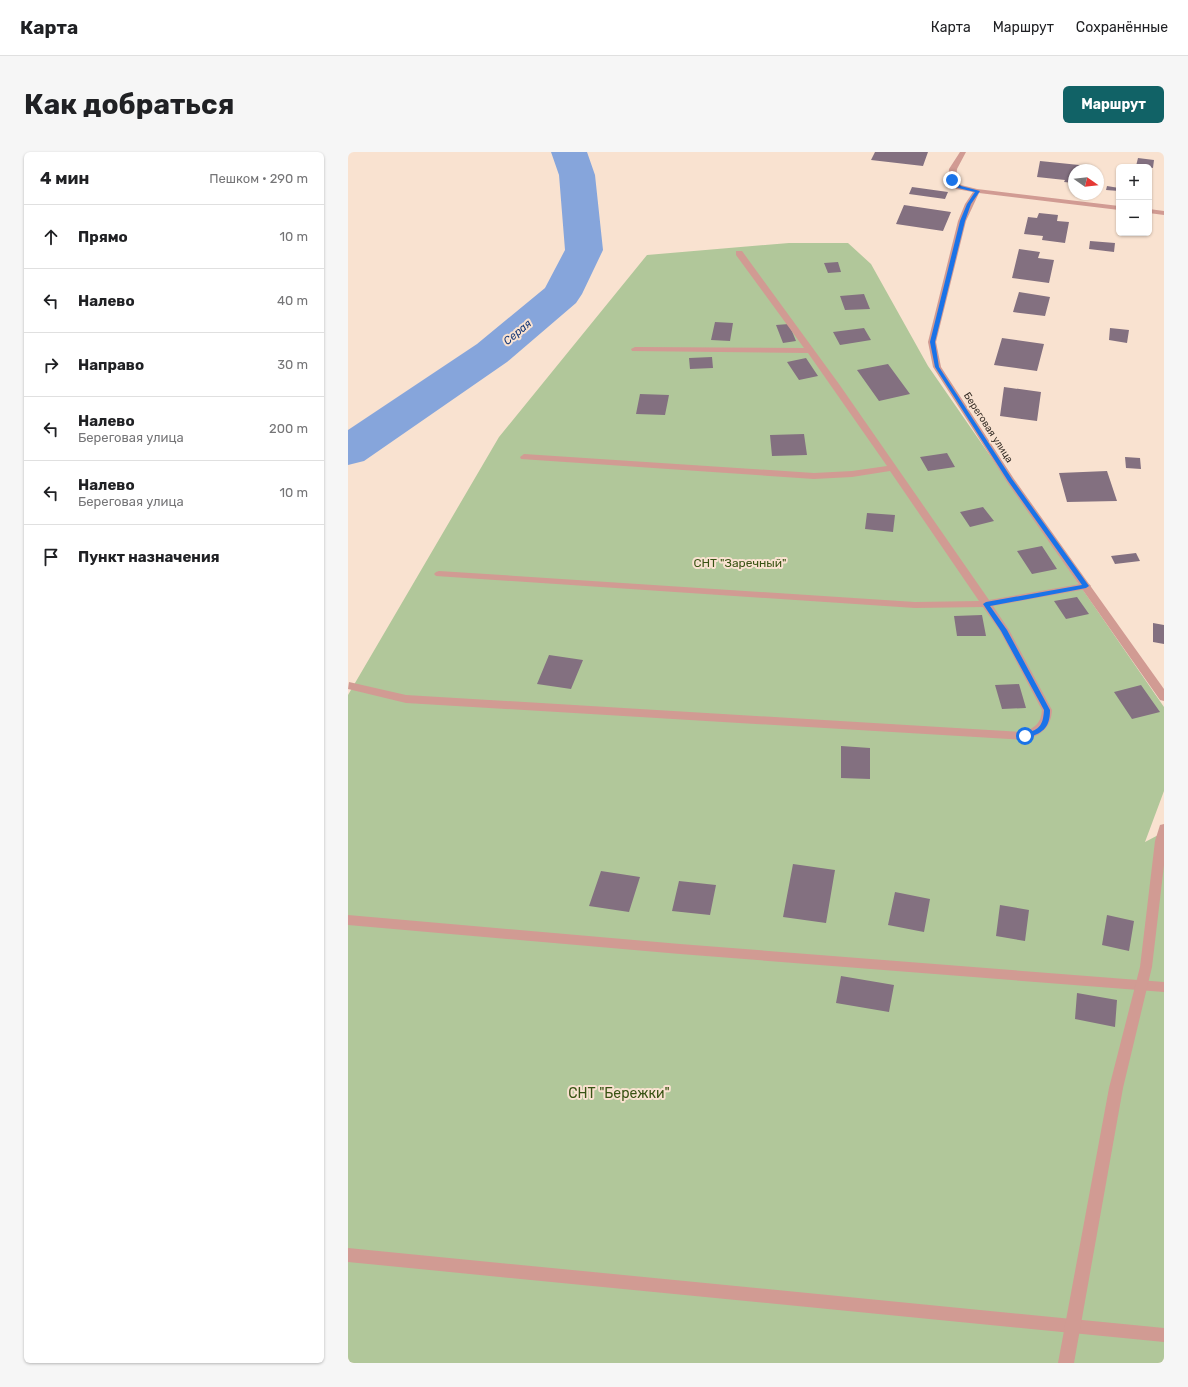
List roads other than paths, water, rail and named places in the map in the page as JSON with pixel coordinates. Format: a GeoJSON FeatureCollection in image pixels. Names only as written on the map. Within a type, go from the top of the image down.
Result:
{"type":"FeatureCollection","features":[{"type":"Feature","properties":{"kind":"street"},"geometry":{"type":"LineString","coordinates":[[963,152],[953,168],[952,180],[959,187],[977,191],[1116,208]]}},
{"type":"Feature","properties":{"kind":"street","name":"Береговая улица"},"geometry":{"type":"LineString","coordinates":[[977,191],[969,204],[962,221],[932,342],[937,367],[1010,480],[1164,697]]}},
{"type":"Feature","properties":{"kind":"street"},"geometry":{"type":"LineString","coordinates":[[1152,211],[1164,213]]}},
{"type":"Feature","properties":{"kind":"street"},"geometry":{"type":"LineString","coordinates":[[349,686],[406,699],[1025,736],[1040,730],[1047,722],[1047,710],[1004,630],[811,351],[739,253]]}},
{"type":"Feature","properties":{"kind":"street"},"geometry":{"type":"LineString","coordinates":[[635,349],[811,351]]}},
{"type":"Feature","properties":{"kind":"street"},"geometry":{"type":"LineString","coordinates":[[524,457],[814,476],[852,474],[892,468]]}},
{"type":"Feature","properties":{"kind":"street"},"geometry":{"type":"LineString","coordinates":[[439,574],[915,605],[986,604],[1086,586]]}},
{"type":"Feature","properties":{"kind":"street"},"geometry":{"type":"LineString","coordinates":[[1066,1363],[1116,1088],[1146,968],[1160,841],[1164,828]]}},
{"type":"Feature","properties":{"kind":"street"},"geometry":{"type":"LineString","coordinates":[[348,920],[680,949],[1164,987]]}},
{"type":"Feature","properties":{"kind":"street"},"geometry":{"type":"LineString","coordinates":[[348,1255],[1164,1335]]}},
{"type":"Feature","properties":{"kind":"waterway","name":"Серая"},"geometry":{"type":"LineString","coordinates":[[348,451],[492,353],[562,294],[584,250],[577,175],[569,152]]}},
{"type":"Feature","properties":{"kind":"park label","name":"СНТ \"Заречный\""},"geometry":{"type":"Point","coordinates":[740,563]}},
{"type":"Feature","properties":{"kind":"park label","name":"СНТ \"Бережки\""},"geometry":{"type":"Point","coordinates":[619,1093]}}]}
